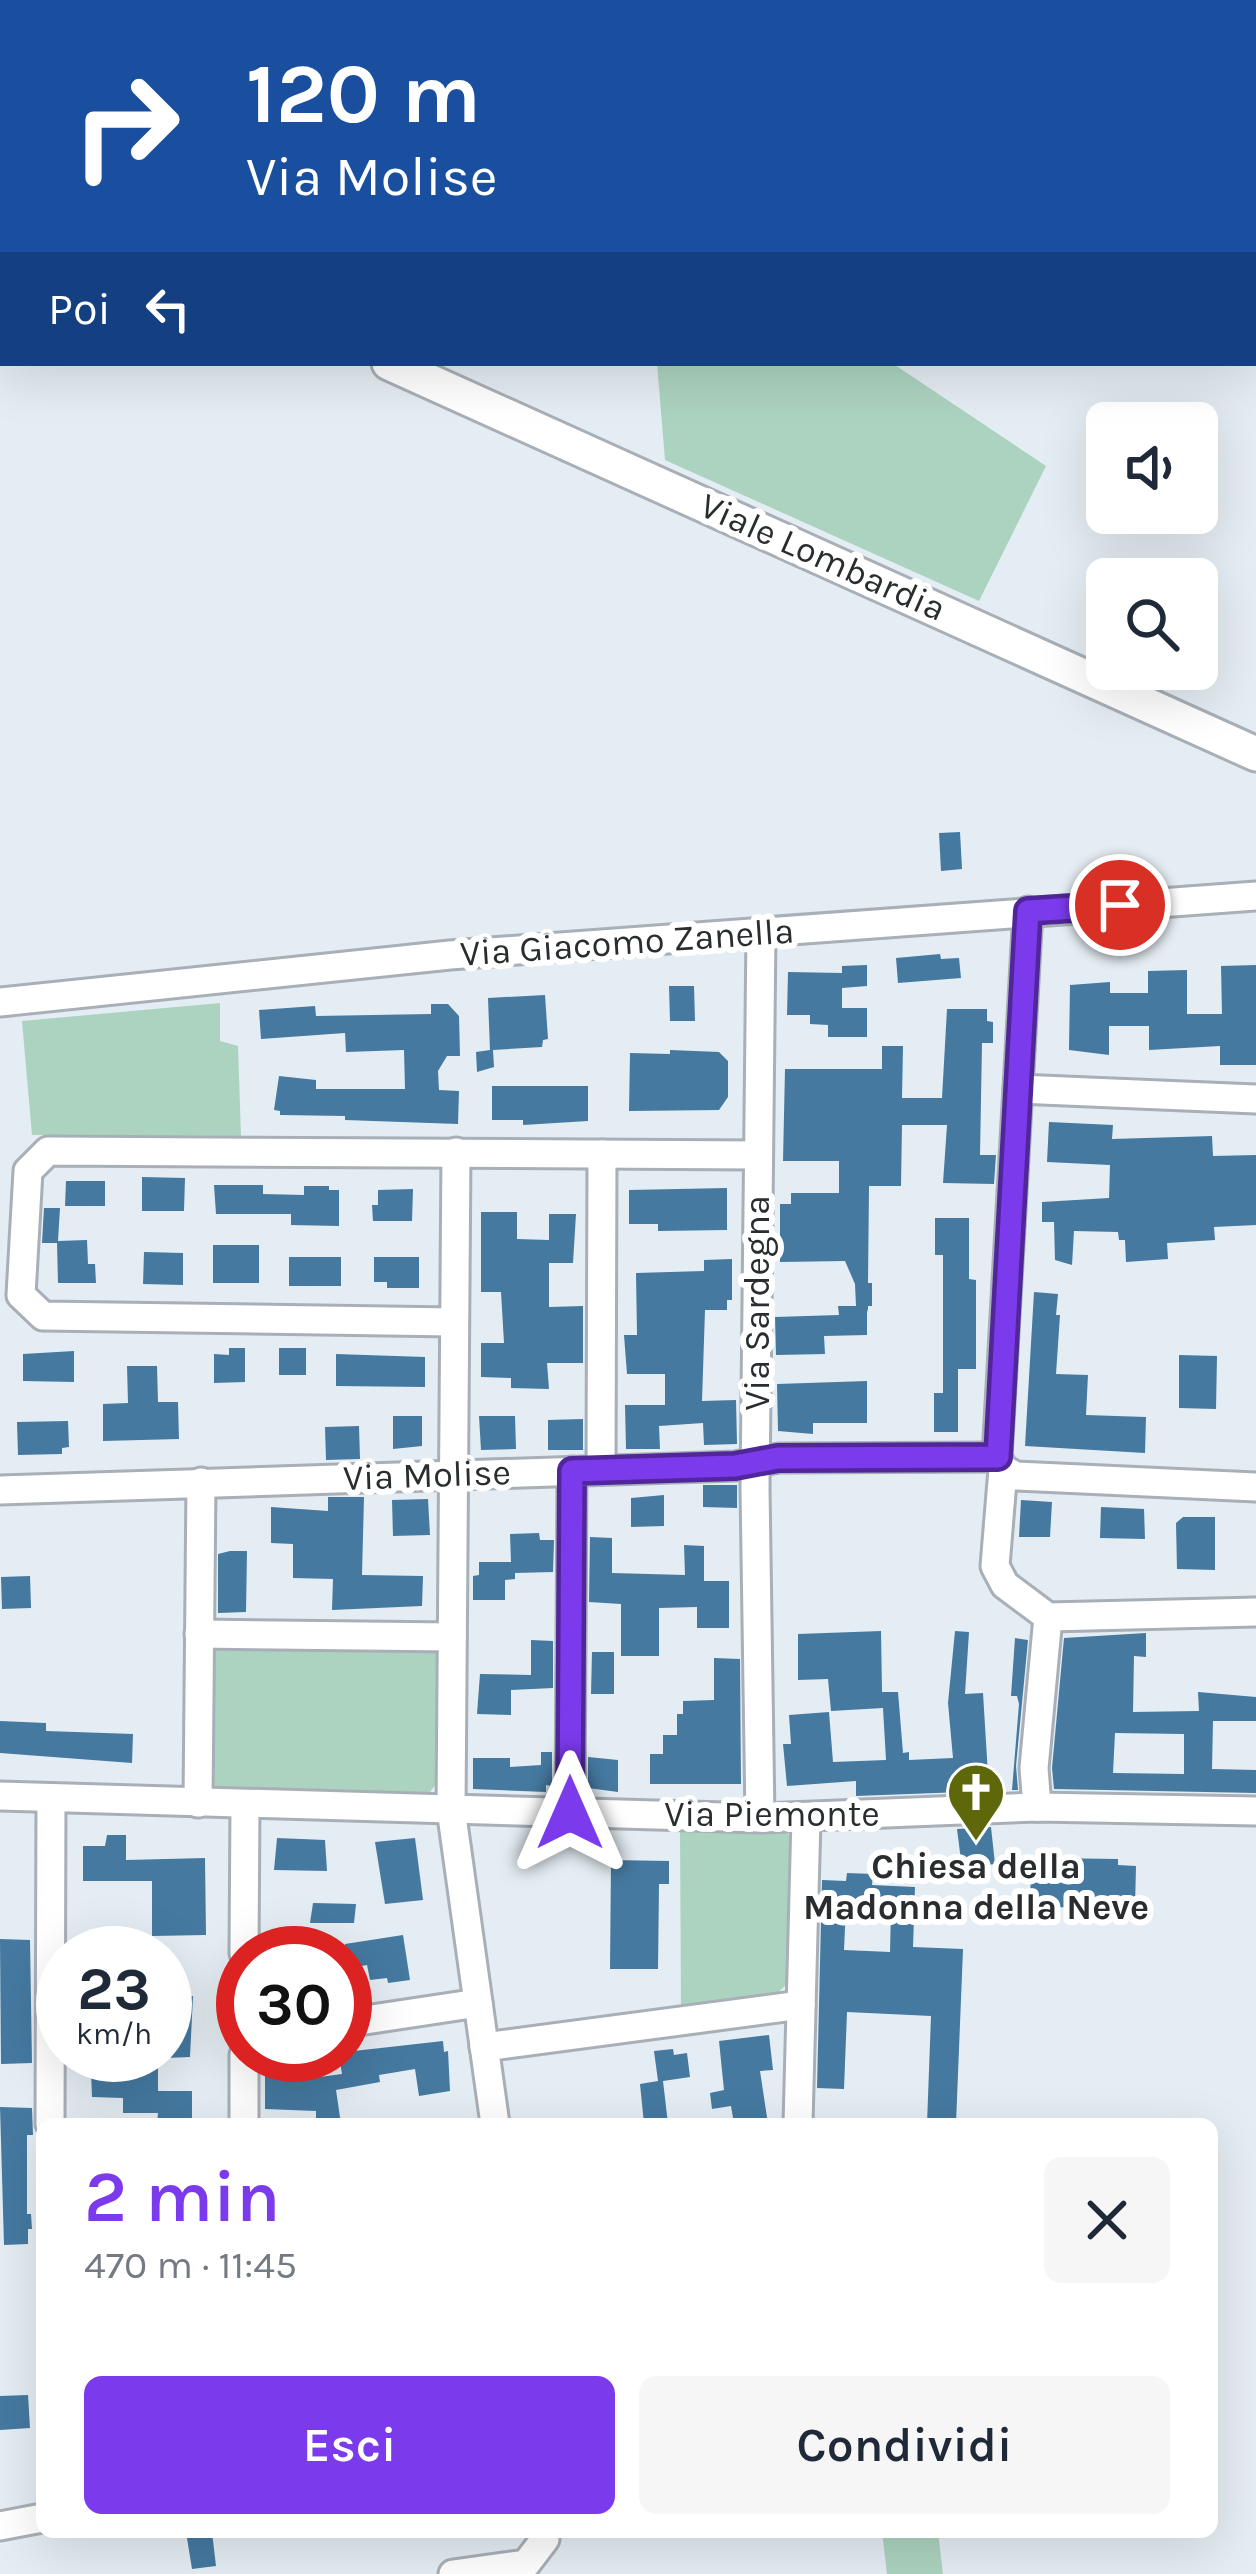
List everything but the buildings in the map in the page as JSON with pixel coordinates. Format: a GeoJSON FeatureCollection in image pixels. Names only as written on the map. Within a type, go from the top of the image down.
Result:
{"type":"FeatureCollection","features":[{"type":"Feature","properties":{"kind":"main road","name":"Viale Lombardia"},"geometry":{"type":"LineString","coordinates":[[396,366],[1256,754]]}},
{"type":"Feature","properties":{"kind":"street","name":"Via Giacomo Zanella"},"geometry":{"type":"LineString","coordinates":[[0,1002],[449,955],[1256,896]]}},
{"type":"Feature","properties":{"kind":"street"},"geometry":{"type":"LineString","coordinates":[[1028,911],[995,1566],[1005,1586],[1048,1617],[1256,1612]]}},
{"type":"Feature","properties":{"kind":"street","name":"Via Sardegna"},"geometry":{"type":"LineString","coordinates":[[760,1818],[756,1462],[761,931]]}},
{"type":"Feature","properties":{"kind":"street"},"geometry":{"type":"LineString","coordinates":[[1018,1089],[1256,1099]]}},
{"type":"Feature","properties":{"kind":"street"},"geometry":{"type":"LineString","coordinates":[[453,1322],[43,1316],[21,1295],[28,1171],[48,1150],[757,1155]]}},
{"type":"Feature","properties":{"kind":"street"},"geometry":{"type":"LineString","coordinates":[[456,1152],[451,1809],[494,2118]]}},
{"type":"Feature","properties":{"kind":"street"},"geometry":{"type":"LineString","coordinates":[[601,1470],[602,1154]]}},
{"type":"Feature","properties":{"kind":"street","name":"Via Molise"},"geometry":{"type":"LineString","coordinates":[[0,1490],[601,1470],[778,1458],[1000,1463],[1016,1476],[1256,1487]]}},
{"type":"Feature","properties":{"kind":"street"},"geometry":{"type":"LineString","coordinates":[[570,1813],[572,1471]]}},
{"type":"Feature","properties":{"kind":"street"},"geometry":{"type":"LineString","coordinates":[[198,1803],[201,1482]]}},
{"type":"Feature","properties":{"kind":"street"},"geometry":{"type":"LineString","coordinates":[[1037,1807],[1034,1768],[1048,1617]]}},
{"type":"Feature","properties":{"kind":"street"},"geometry":{"type":"LineString","coordinates":[[200,1634],[452,1636]]}},
{"type":"Feature","properties":{"kind":"street","name":"Via Piemonte"},"geometry":{"type":"LineString","coordinates":[[0,1796],[760,1818],[1037,1807],[1256,1811]]}},
{"type":"Feature","properties":{"kind":"street"},"geometry":{"type":"LineString","coordinates":[[50,2118],[51,1798]]}},
{"type":"Feature","properties":{"kind":"street"},"geometry":{"type":"LineString","coordinates":[[244,1804],[244,1926]]}},
{"type":"Feature","properties":{"kind":"street"},"geometry":{"type":"LineString","coordinates":[[798,2118],[806,1818]]}},
{"type":"Feature","properties":{"kind":"street"},"geometry":{"type":"LineString","coordinates":[[372,2020],[478,2003]]}},
{"type":"Feature","properties":{"kind":"street"},"geometry":{"type":"LineString","coordinates":[[484,2047],[801,2005]]}},
{"type":"Feature","properties":{"kind":"street"},"geometry":{"type":"LineString","coordinates":[[244,2082],[244,2118]]}},
{"type":"Feature","properties":{"kind":"street"},"geometry":{"type":"LineString","coordinates":[[0,2526],[36,2519]]}},
{"type":"Feature","properties":{"kind":"street"},"geometry":{"type":"LineString","coordinates":[[453,2574],[526,2564],[545,2538]]}},
{"type":"Feature","properties":{"kind":"green space"},"geometry":{"type":"Polygon","coordinates":[[[657,366],[896,366],[1046,466],[979,601],[665,460],[657,366]]]}},
{"type":"Feature","properties":{"kind":"green space"},"geometry":{"type":"Polygon","coordinates":[[[220,1003],[220,1041],[238,1046],[241,1136],[32,1135],[22,1021],[220,1003]]]}},
{"type":"Feature","properties":{"kind":"green space"},"geometry":{"type":"Polygon","coordinates":[[[426,1646],[439,1652],[436,1784],[427,1796],[209,1788],[207,1655],[221,1648],[426,1646]]]}},
{"type":"Feature","properties":{"kind":"green space"},"geometry":{"type":"Polygon","coordinates":[[[683,1827],[784,1829],[793,1840],[787,1984],[771,1999],[681,2009],[683,1827]]]}},
{"type":"Feature","properties":{"kind":"green space"},"geometry":{"type":"Polygon","coordinates":[[[883,2538],[939,2538],[943,2574],[887,2574],[883,2538]]]}},
{"type":"Feature","properties":{"kind":"place","name":"Chiesa della Madonna della Neve"},"geometry":{"type":"Point","coordinates":[976,1843]}},
{"type":"Feature","properties":{"kind":"route"},"geometry":{"type":"LineString","coordinates":[[570,1813],[572,1471],[735,1466],[778,1458],[998,1457],[1028,911],[1120,905]]}}]}
